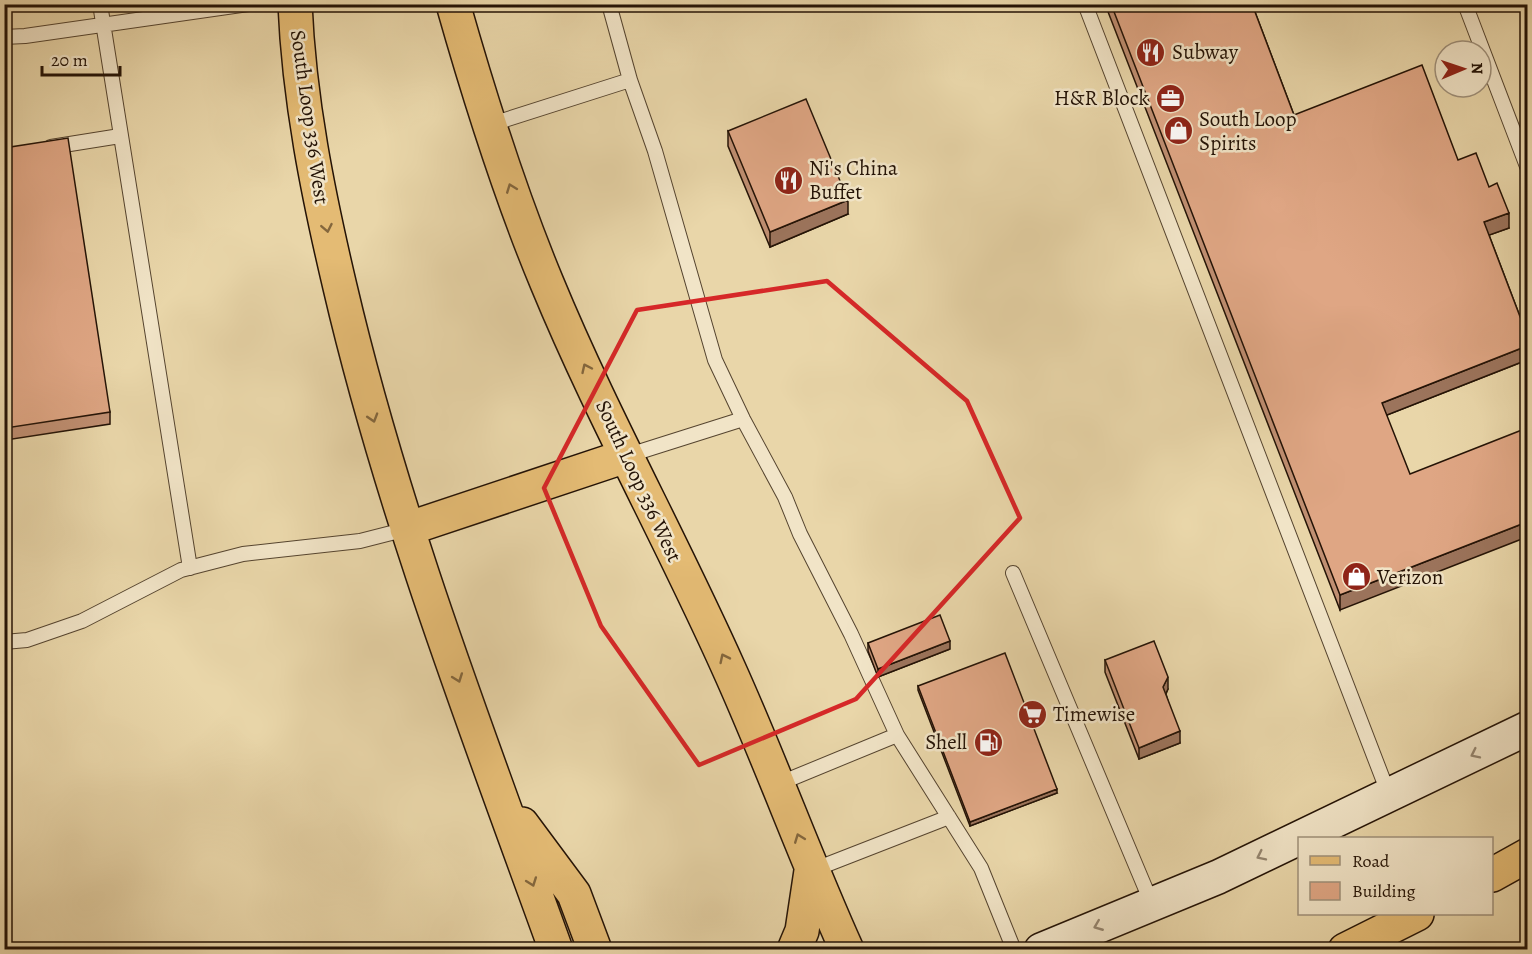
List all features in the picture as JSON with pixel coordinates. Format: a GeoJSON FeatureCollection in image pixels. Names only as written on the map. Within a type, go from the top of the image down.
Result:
{"type":"FeatureCollection","features":[{"type":"Feature","properties":{"kind":"main road","name":"South Loop 336 West"},"geometry":{"type":"LineString","coordinates":[[295,4],[297,41],[310,143],[359,369],[407,529],[556,950]]}},
{"type":"Feature","properties":{"kind":"main road","name":"South Loop 336 West"},"geometry":{"type":"LineString","coordinates":[[453,4],[488,125],[547,283],[626,456],[729,669],[778,784],[811,871],[847,950]]}},
{"type":"Feature","properties":{"kind":"main road"},"geometry":{"type":"LineString","coordinates":[[407,529],[626,456]]}},
{"type":"Feature","properties":{"kind":"main road"},"geometry":{"type":"LineString","coordinates":[[1301,837],[1527,728]]}},
{"type":"Feature","properties":{"kind":"main road"},"geometry":{"type":"LineString","coordinates":[[500,794],[573,894],[595,950]]}},
{"type":"Feature","properties":{"kind":"main road"},"geometry":{"type":"LineString","coordinates":[[1041,950],[1218,877],[1298,839]]}},
{"type":"Feature","properties":{"kind":"main road"},"geometry":{"type":"LineString","coordinates":[[1493,874],[1527,855]]}},
{"type":"Feature","properties":{"kind":"main road"},"geometry":{"type":"LineString","coordinates":[[794,950],[802,931],[811,871]]}},
{"type":"Feature","properties":{"kind":"main road"},"geometry":{"type":"LineString","coordinates":[[1345,950],[1415,915]]}},
{"type":"Feature","properties":{"kind":"lane"},"geometry":{"type":"LineString","coordinates":[[100,4],[190,568]]}},
{"type":"Feature","properties":{"kind":"lane"},"geometry":{"type":"LineString","coordinates":[[4,37],[102,26],[249,4]]}},
{"type":"Feature","properties":{"kind":"lane"},"geometry":{"type":"LineString","coordinates":[[609,4],[630,80],[655,151],[715,360],[743,419],[785,497],[800,534],[851,634],[897,735],[981,868],[1014,950]]}},
{"type":"Feature","properties":{"kind":"lane"},"geometry":{"type":"LineString","coordinates":[[1086,4],[1389,795]]}},
{"type":"Feature","properties":{"kind":"lane"},"geometry":{"type":"LineString","coordinates":[[1465,4],[1527,169]]}},
{"type":"Feature","properties":{"kind":"lane"},"geometry":{"type":"LineString","coordinates":[[488,125],[630,80]]}},
{"type":"Feature","properties":{"kind":"lane"},"geometry":{"type":"LineString","coordinates":[[39,148],[120,136]]}},
{"type":"Feature","properties":{"kind":"lane"},"geometry":{"type":"LineString","coordinates":[[626,456],[743,419]]}},
{"type":"Feature","properties":{"kind":"lane"},"geometry":{"type":"LineString","coordinates":[[4,642],[27,640],[82,621],[181,570],[243,554],[360,541],[407,529]]}},
{"type":"Feature","properties":{"kind":"lane"},"geometry":{"type":"LineString","coordinates":[[1012,573],[1152,904]]}},
{"type":"Feature","properties":{"kind":"lane"},"geometry":{"type":"LineString","coordinates":[[778,784],[897,735]]}},
{"type":"Feature","properties":{"kind":"lane"},"geometry":{"type":"LineString","coordinates":[[811,871],[949,817]]}},
{"type":"Feature","properties":{"kind":"highlighted area"},"geometry":{"type":"Polygon","coordinates":[[[827,281],[967,401],[1020,518],[856,699],[699,765],[601,626],[544,488],[637,310],[827,281]]]}},
{"type":"Feature","properties":{"kind":"building"},"geometry":{"type":"Polygon","coordinates":[[[1111,4],[1252,4],[1294,115],[1422,65],[1458,160],[1476,153],[1489,187],[1497,183],[1509,213],[1484,222],[1527,335],[1527,346],[1382,403],[1410,474],[1527,428],[1527,522],[1340,595],[1111,4]]]}},
{"type":"Feature","properties":{"kind":"building","name":"Ni's China Buffet"},"geometry":{"type":"Polygon","coordinates":[[[806,99],[848,200],[770,232],[728,131],[806,99]]]}},
{"type":"Feature","properties":{"kind":"building"},"geometry":{"type":"Polygon","coordinates":[[[68,138],[110,412],[6,428],[4,420],[4,148],[68,138]]]}},
{"type":"Feature","properties":{"kind":"building"},"geometry":{"type":"Polygon","coordinates":[[[940,615],[950,641],[878,669],[868,643],[940,615]]]}},
{"type":"Feature","properties":{"kind":"building"},"geometry":{"type":"Polygon","coordinates":[[[1154,641],[1168,677],[1163,687],[1180,731],[1139,748],[1105,660],[1154,641]]]}},
{"type":"Feature","properties":{"kind":"building","name":"Shell"},"geometry":{"type":"Polygon","coordinates":[[[1005,653],[1057,789],[970,822],[918,686],[1005,653]]]}},
{"type":"Feature","properties":{"kind":"place","name":"Subway"},"geometry":{"type":"Point","coordinates":[1151,52]}},
{"type":"Feature","properties":{"kind":"place","name":"H&R Block"},"geometry":{"type":"Point","coordinates":[1170,98]}},
{"type":"Feature","properties":{"kind":"place","name":"South Loop Spirits"},"geometry":{"type":"Point","coordinates":[1178,131]}},
{"type":"Feature","properties":{"kind":"place","name":"Ni's China Buffet"},"geometry":{"type":"Point","coordinates":[788,180]}},
{"type":"Feature","properties":{"kind":"place","name":"Verizon"},"geometry":{"type":"Point","coordinates":[1356,577]}},
{"type":"Feature","properties":{"kind":"place","name":"Timewise"},"geometry":{"type":"Point","coordinates":[1032,714]}},
{"type":"Feature","properties":{"kind":"place","name":"Shell"},"geometry":{"type":"Point","coordinates":[988,742]}}]}
